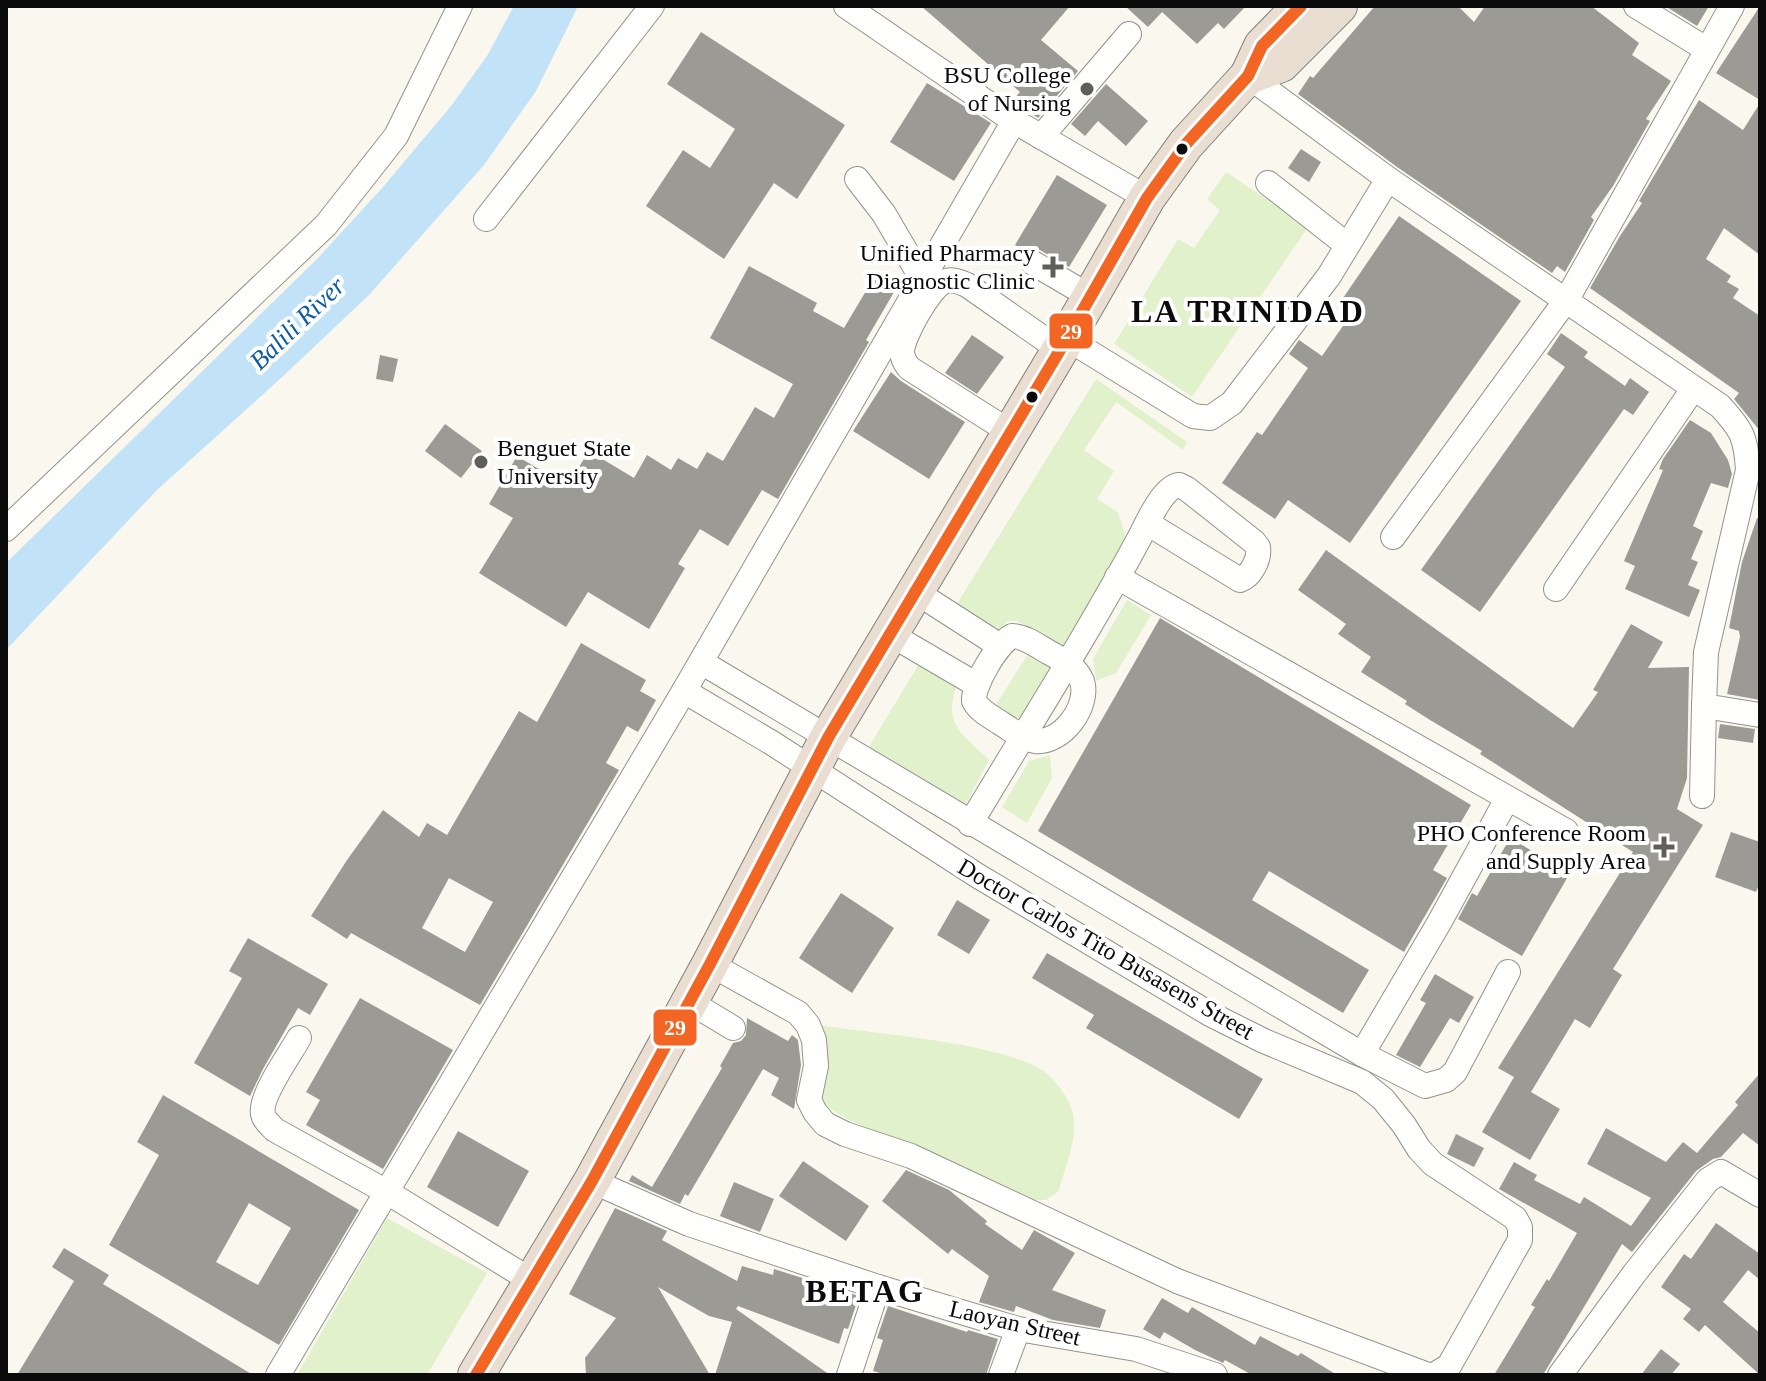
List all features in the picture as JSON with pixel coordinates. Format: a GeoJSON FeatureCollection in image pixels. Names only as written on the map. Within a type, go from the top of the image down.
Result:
{"type":"FeatureCollection","features":[{"type":"Feature","properties":{"kind":"highway"},"geometry":{"type":"LineString","coordinates":[[476,1375],[592,1181],[829,736],[1147,198],[1186,144],[1248,76],[1262,46],[1301,6]]}},
{"type":"Feature","properties":{"kind":"highway"},"geometry":{"type":"LineString","coordinates":[[1248,76],[1281,64],[1339,6]]}},
{"type":"Feature","properties":{"kind":"street"},"geometry":{"type":"LineString","coordinates":[[6,529],[326,225],[396,136],[460,6]]}},
{"type":"Feature","properties":{"kind":"street"},"geometry":{"type":"LineString","coordinates":[[486,219],[652,6]]}},
{"type":"Feature","properties":{"kind":"street"},"geometry":{"type":"LineString","coordinates":[[846,6],[1014,121],[1147,198]]}},
{"type":"Feature","properties":{"kind":"street"},"geometry":{"type":"LineString","coordinates":[[1636,6],[1706,49]]}},
{"type":"Feature","properties":{"kind":"street"},"geometry":{"type":"LineString","coordinates":[[1393,537],[1567,299],[1732,6]]}},
{"type":"Feature","properties":{"kind":"street"},"geometry":{"type":"LineString","coordinates":[[1041,137],[1129,34]]}},
{"type":"Feature","properties":{"kind":"street"},"geometry":{"type":"LineString","coordinates":[[1248,76],[1388,179],[1720,406],[1753,440],[1745,490],[1706,652],[1702,796]]}},
{"type":"Feature","properties":{"kind":"street"},"geometry":{"type":"LineString","coordinates":[[278,1375],[684,691],[1014,121]]}},
{"type":"Feature","properties":{"kind":"street"},"geometry":{"type":"LineString","coordinates":[[857,179],[884,214],[922,279]]}},
{"type":"Feature","properties":{"kind":"street"},"geometry":{"type":"LineString","coordinates":[[1010,432],[909,368],[903,359],[902,348],[907,335],[929,295],[943,282],[952,280],[967,285],[1063,344],[1193,416],[1210,418],[1232,403],[1284,339],[1329,276],[1388,179]]}},
{"type":"Feature","properties":{"kind":"street"},"geometry":{"type":"LineString","coordinates":[[1268,183],[1347,245]]}},
{"type":"Feature","properties":{"kind":"street"},"geometry":{"type":"LineString","coordinates":[[1033,263],[1091,297]]}},
{"type":"Feature","properties":{"kind":"street"},"geometry":{"type":"LineString","coordinates":[[1556,589],[1693,389]]}},
{"type":"Feature","properties":{"kind":"street"},"geometry":{"type":"LineString","coordinates":[[970,824],[1067,663],[1147,523],[1167,491],[1179,485],[1254,542],[1259,556],[1247,577],[1240,580],[1147,523]]}},
{"type":"Feature","properties":{"kind":"street"},"geometry":{"type":"LineString","coordinates":[[1117,577],[1566,831]]}},
{"type":"Feature","properties":{"kind":"street"},"geometry":{"type":"LineString","coordinates":[[916,592],[1000,646]]}},
{"type":"Feature","properties":{"kind":"street"},"geometry":{"type":"LineString","coordinates":[[890,634],[977,685]]}},
{"type":"Feature","properties":{"kind":"street"},"geometry":{"type":"LineString","coordinates":[[1017,636],[1067,663],[1076,671],[1083,689],[1082,702],[1063,732],[1045,740],[1022,737],[977,706],[974,695],[977,685],[1007,638],[1017,636]]}},
{"type":"Feature","properties":{"kind":"street"},"geometry":{"type":"LineString","coordinates":[[701,662],[1362,1054],[1425,1086],[1446,1080],[1455,1072],[1508,972]]}},
{"type":"Feature","properties":{"kind":"street","name":"Doctor Carlos Tito Busasens Street"},"geometry":{"type":"LineString","coordinates":[[684,691],[811,768],[978,876],[1210,1014],[1273,1045],[1362,1082],[1383,1099],[1433,1164],[1515,1218],[1520,1227],[1520,1240],[1449,1366],[1431,1375],[1177,1281],[911,1156],[825,1124],[809,1100],[816,1066],[814,1040],[808,1025],[798,1013],[710,964]]}},
{"type":"Feature","properties":{"kind":"street"},"geometry":{"type":"LineString","coordinates":[[1704,706],[1760,715]]}},
{"type":"Feature","properties":{"kind":"street"},"geometry":{"type":"LineString","coordinates":[[1362,1054],[1507,799]]}},
{"type":"Feature","properties":{"kind":"street"},"geometry":{"type":"LineString","coordinates":[[690,1002],[733,1028]]}},
{"type":"Feature","properties":{"kind":"street"},"geometry":{"type":"LineString","coordinates":[[299,1038],[264,1100],[263,1114],[275,1130],[387,1192],[532,1281]]}},
{"type":"Feature","properties":{"kind":"street"},"geometry":{"type":"LineString","coordinates":[[1560,1375],[1708,1180],[1721,1172],[1760,1195]]}},
{"type":"Feature","properties":{"kind":"street","name":"Laoyan Street"},"geometry":{"type":"LineString","coordinates":[[592,1181],[689,1224],[878,1287],[1018,1329],[1136,1349],[1215,1375]]}},
{"type":"Feature","properties":{"kind":"street"},"geometry":{"type":"LineString","coordinates":[[849,1375],[878,1287]]}},
{"type":"Feature","properties":{"kind":"street"},"geometry":{"type":"LineString","coordinates":[[1001,1375],[1018,1329]]}},
{"type":"Feature","properties":{"kind":"green space"},"geometry":{"type":"Polygon","coordinates":[[[1226,172],[1308,227],[1192,397],[1114,344],[1178,239],[1194,248],[1220,210],[1207,199],[1226,172]]]}},
{"type":"Feature","properties":{"kind":"green space"},"geometry":{"type":"Polygon","coordinates":[[[1096,379],[1187,442],[1183,450],[1116,402],[1084,450],[1114,471],[1097,499],[1118,512],[1127,541],[1064,646],[1017,621],[1008,621],[996,631],[955,607],[1096,379]]]}},
{"type":"Feature","properties":{"kind":"green space"},"geometry":{"type":"Polygon","coordinates":[[[1127,600],[1151,615],[1116,673],[1096,681],[1093,659],[1127,600]]]}},
{"type":"Feature","properties":{"kind":"green space"},"geometry":{"type":"Polygon","coordinates":[[[1028,654],[1052,666],[1023,716],[1016,719],[1000,710],[997,703],[1028,654]]]}},
{"type":"Feature","properties":{"kind":"green space"},"geometry":{"type":"Polygon","coordinates":[[[919,664],[956,688],[952,701],[954,721],[965,737],[989,760],[967,802],[963,804],[867,750],[919,664]]]}},
{"type":"Feature","properties":{"kind":"green space"},"geometry":{"type":"Polygon","coordinates":[[[1050,755],[1052,778],[1027,823],[1002,807],[1029,761],[1050,755]]]}},
{"type":"Feature","properties":{"kind":"green space"},"geometry":{"type":"Polygon","coordinates":[[[817,1025],[971,1047],[1002,1054],[1046,1073],[1066,1097],[1074,1123],[1070,1153],[1058,1192],[1046,1200],[1032,1200],[845,1118],[828,1107],[821,1098],[817,1025]]]}},
{"type":"Feature","properties":{"kind":"green space"},"geometry":{"type":"Polygon","coordinates":[[[387,1218],[487,1273],[427,1375],[297,1375],[387,1218]]]}},
{"type":"Feature","properties":{"kind":"water","name":"Balili River"},"geometry":{"type":"Polygon","coordinates":[[[514,6],[578,6],[536,91],[484,165],[369,295],[157,490],[6,650],[6,563],[317,259],[383,187],[451,106],[487,56],[514,6]]]}},
{"type":"Feature","properties":{"kind":"building"},"geometry":{"type":"Polygon","coordinates":[[[921,6],[1070,6],[1041,40],[1078,71],[1038,118],[1012,101],[1020,92],[921,6]]]}},
{"type":"Feature","properties":{"kind":"building"},"geometry":{"type":"Polygon","coordinates":[[[1125,6],[1246,6],[1224,29],[1218,23],[1197,44],[1162,12],[1148,27],[1125,6]]]}},
{"type":"Feature","properties":{"kind":"building"},"geometry":{"type":"Polygon","coordinates":[[[1375,6],[1458,6],[1474,22],[1485,6],[1591,6],[1639,43],[1632,55],[1671,81],[1646,119],[1650,121],[1613,186],[1591,217],[1594,220],[1565,272],[1557,266],[1552,273],[1397,167],[1298,94],[1310,76],[1313,78],[1375,6]]]}},
{"type":"Feature","properties":{"kind":"building"},"geometry":{"type":"Polygon","coordinates":[[[1665,6],[1709,6],[1697,26],[1665,6]]]}},
{"type":"Feature","properties":{"kind":"building"},"geometry":{"type":"Polygon","coordinates":[[[1760,6],[1760,100],[1716,73],[1760,6]]]}},
{"type":"Feature","properties":{"kind":"building"},"geometry":{"type":"Polygon","coordinates":[[[701,32],[845,125],[797,199],[774,183],[724,259],[646,206],[683,150],[710,168],[735,129],[667,84],[701,32]]]}},
{"type":"Feature","properties":{"kind":"building"},"geometry":{"type":"Polygon","coordinates":[[[927,83],[991,123],[954,181],[890,142],[927,83]]]}},
{"type":"Feature","properties":{"kind":"building"},"geometry":{"type":"Polygon","coordinates":[[[1106,84],[1148,121],[1126,146],[1098,121],[1085,136],[1071,124],[1106,84]]]}},
{"type":"Feature","properties":{"kind":"building"},"geometry":{"type":"Polygon","coordinates":[[[1699,100],[1743,130],[1760,103],[1760,255],[1724,228],[1706,259],[1731,276],[1727,282],[1739,289],[1733,298],[1760,316],[1760,431],[1734,399],[1739,393],[1590,288],[1699,100]]]}},
{"type":"Feature","properties":{"kind":"building"},"geometry":{"type":"Polygon","coordinates":[[[1301,149],[1321,162],[1309,182],[1288,168],[1301,149]]]}},
{"type":"Feature","properties":{"kind":"building"},"geometry":{"type":"Polygon","coordinates":[[[1057,175],[1107,205],[1069,267],[1040,250],[1032,248],[1025,251],[1015,245],[1057,175]]]}},
{"type":"Feature","properties":{"kind":"building"},"geometry":{"type":"Polygon","coordinates":[[[1399,216],[1521,301],[1350,543],[1288,500],[1275,519],[1222,483],[1257,432],[1262,435],[1308,368],[1289,354],[1299,340],[1322,356],[1352,313],[1339,304],[1399,216]]]}},
{"type":"Feature","properties":{"kind":"building"},"geometry":{"type":"Polygon","coordinates":[[[749,266],[817,303],[813,311],[844,328],[876,274],[897,287],[866,340],[869,342],[778,499],[762,490],[728,546],[700,529],[678,564],[685,568],[649,629],[588,592],[566,627],[479,573],[513,518],[489,504],[517,456],[567,486],[589,451],[634,478],[647,455],[671,470],[678,458],[697,469],[707,452],[723,461],[755,407],[774,418],[793,384],[710,338],[749,266]]]}},
{"type":"Feature","properties":{"kind":"building"},"geometry":{"type":"Polygon","coordinates":[[[1561,333],[1588,352],[1584,357],[1625,386],[1630,378],[1649,392],[1633,415],[1624,409],[1480,612],[1421,570],[1565,367],[1547,354],[1561,333]]]}},
{"type":"Feature","properties":{"kind":"building"},"geometry":{"type":"Polygon","coordinates":[[[972,335],[1004,357],[977,394],[945,373],[972,335]]]}},
{"type":"Feature","properties":{"kind":"building"},"geometry":{"type":"Polygon","coordinates":[[[380,355],[398,359],[393,382],[376,379],[380,355]]]}},
{"type":"Feature","properties":{"kind":"building"},"geometry":{"type":"Polygon","coordinates":[[[891,372],[965,422],[929,479],[853,431],[891,372]]]}},
{"type":"Feature","properties":{"kind":"building"},"geometry":{"type":"Polygon","coordinates":[[[1690,420],[1711,433],[1728,460],[1732,474],[1728,488],[1711,483],[1693,526],[1703,531],[1691,559],[1698,562],[1688,585],[1700,590],[1689,617],[1625,589],[1635,566],[1624,561],[1663,470],[1659,469],[1663,459],[1690,420]]]}},
{"type":"Feature","properties":{"kind":"building"},"geometry":{"type":"Polygon","coordinates":[[[445,424],[482,451],[461,478],[425,451],[445,424]]]}},
{"type":"Feature","properties":{"kind":"building"},"geometry":{"type":"Polygon","coordinates":[[[1757,518],[1760,519],[1760,700],[1727,694],[1740,637],[1739,631],[1729,628],[1742,562],[1757,518]]]}},
{"type":"Feature","properties":{"kind":"building"},"geometry":{"type":"Polygon","coordinates":[[[1326,550],[1573,728],[1598,692],[1593,690],[1631,624],[1663,642],[1648,668],[1689,667],[1687,778],[1677,809],[1703,825],[1613,969],[1622,975],[1590,1028],[1575,1019],[1531,1092],[1560,1109],[1530,1160],[1482,1132],[1514,1077],[1498,1068],[1633,852],[1480,754],[1482,751],[1405,704],[1407,701],[1361,672],[1371,657],[1338,634],[1346,624],[1298,590],[1326,550]]]}},
{"type":"Feature","properties":{"kind":"building"},"geometry":{"type":"Polygon","coordinates":[[[1160,618],[1471,805],[1433,870],[1447,878],[1404,952],[1269,871],[1252,900],[1369,970],[1343,1013],[1038,831],[1160,618]]]}},
{"type":"Feature","properties":{"kind":"building"},"geometry":{"type":"Polygon","coordinates":[[[581,643],[646,680],[640,691],[656,700],[638,732],[627,726],[606,763],[619,770],[480,1005],[351,933],[347,939],[311,916],[383,810],[419,837],[427,823],[447,835],[519,711],[537,722],[581,643]],[[449,878],[422,928],[465,952],[493,902],[449,878]]]}},
{"type":"Feature","properties":{"kind":"building"},"geometry":{"type":"Polygon","coordinates":[[[1720,724],[1755,729],[1753,743],[1718,738],[1720,724]]]}},
{"type":"Feature","properties":{"kind":"building"},"geometry":{"type":"Polygon","coordinates":[[[1731,832],[1760,842],[1760,882],[1756,892],[1715,877],[1731,832]]]}},
{"type":"Feature","properties":{"kind":"building"},"geometry":{"type":"Polygon","coordinates":[[[1510,838],[1570,873],[1522,956],[1458,919],[1472,893],[1477,896],[1510,838]]]}},
{"type":"Feature","properties":{"kind":"building"},"geometry":{"type":"Polygon","coordinates":[[[841,893],[894,928],[852,993],[799,958],[841,893]]]}},
{"type":"Feature","properties":{"kind":"building"},"geometry":{"type":"Polygon","coordinates":[[[957,900],[990,920],[969,954],[937,935],[957,900]]]}},
{"type":"Feature","properties":{"kind":"building"},"geometry":{"type":"Polygon","coordinates":[[[248,938],[328,984],[310,1015],[298,1008],[250,1096],[194,1063],[242,978],[229,971],[248,938]]]}},
{"type":"Feature","properties":{"kind":"building"},"geometry":{"type":"Polygon","coordinates":[[[1047,953],[1263,1079],[1239,1119],[1086,1028],[1094,1015],[1032,978],[1047,953]]]}},
{"type":"Feature","properties":{"kind":"building"},"geometry":{"type":"Polygon","coordinates":[[[1435,974],[1474,997],[1459,1023],[1450,1018],[1420,1067],[1396,1055],[1426,1003],[1420,1000],[1435,974]]]}},
{"type":"Feature","properties":{"kind":"building"},"geometry":{"type":"Polygon","coordinates":[[[360,998],[453,1050],[383,1169],[306,1125],[320,1100],[306,1092],[360,998]]]}},
{"type":"Feature","properties":{"kind":"building"},"geometry":{"type":"Polygon","coordinates":[[[747,1018],[788,1041],[792,1035],[798,1040],[801,1065],[794,1109],[771,1095],[779,1078],[763,1069],[688,1196],[685,1194],[680,1204],[629,1181],[632,1175],[652,1187],[722,1068],[720,1066],[733,1043],[741,1041],[746,1035],[747,1018]]]}},
{"type":"Feature","properties":{"kind":"building"},"geometry":{"type":"Polygon","coordinates":[[[1760,1073],[1760,1146],[1743,1133],[1721,1157],[1696,1171],[1632,1252],[1622,1244],[1543,1375],[1494,1375],[1535,1307],[1531,1305],[1577,1233],[1499,1189],[1514,1162],[1537,1175],[1534,1180],[1580,1204],[1584,1197],[1631,1226],[1651,1198],[1587,1164],[1606,1128],[1666,1162],[1683,1142],[1697,1153],[1738,1105],[1735,1102],[1760,1073]]]}},
{"type":"Feature","properties":{"kind":"building"},"geometry":{"type":"Polygon","coordinates":[[[163,1095],[359,1210],[279,1345],[109,1245],[159,1155],[137,1142],[163,1095]],[[249,1203],[216,1262],[258,1285],[291,1228],[249,1203]]]}},
{"type":"Feature","properties":{"kind":"building"},"geometry":{"type":"Polygon","coordinates":[[[458,1131],[529,1171],[498,1227],[427,1187],[458,1131]]]}},
{"type":"Feature","properties":{"kind":"building"},"geometry":{"type":"Polygon","coordinates":[[[1456,1134],[1484,1148],[1474,1167],[1447,1154],[1456,1134]]]}},
{"type":"Feature","properties":{"kind":"building"},"geometry":{"type":"Polygon","coordinates":[[[803,1161],[869,1206],[846,1241],[779,1196],[803,1161]]]}},
{"type":"Feature","properties":{"kind":"building"},"geometry":{"type":"Polygon","coordinates":[[[906,1170],[949,1190],[987,1221],[985,1224],[1022,1250],[1034,1230],[1075,1253],[1052,1290],[1106,1310],[1100,1328],[1053,1320],[1016,1306],[1014,1312],[979,1302],[989,1276],[952,1249],[948,1254],[882,1201],[906,1170]]]}},
{"type":"Feature","properties":{"kind":"building"},"geometry":{"type":"Polygon","coordinates":[[[734,1182],[774,1199],[760,1232],[720,1216],[734,1182]]]}},
{"type":"Feature","properties":{"kind":"building"},"geometry":{"type":"Polygon","coordinates":[[[615,1208],[667,1231],[662,1240],[737,1281],[742,1266],[773,1275],[774,1269],[859,1296],[848,1329],[844,1328],[839,1344],[738,1306],[736,1309],[830,1375],[715,1375],[732,1322],[709,1316],[658,1287],[710,1375],[586,1375],[585,1358],[616,1318],[569,1294],[615,1208]]]}},
{"type":"Feature","properties":{"kind":"building"},"geometry":{"type":"Polygon","coordinates":[[[1716,1223],[1760,1254],[1760,1280],[1748,1270],[1723,1302],[1760,1333],[1760,1375],[1705,1325],[1699,1332],[1683,1319],[1691,1309],[1661,1287],[1684,1254],[1691,1259],[1716,1223]]]}},
{"type":"Feature","properties":{"kind":"building"},"geometry":{"type":"Polygon","coordinates":[[[64,1248],[109,1275],[103,1284],[253,1375],[17,1375],[74,1281],[52,1267],[64,1248]]]}},
{"type":"Feature","properties":{"kind":"building"},"geometry":{"type":"Polygon","coordinates":[[[1162,1298],[1188,1313],[1192,1307],[1255,1345],[1260,1336],[1298,1356],[1301,1353],[1337,1375],[1252,1375],[1225,1360],[1223,1363],[1195,1350],[1164,1332],[1160,1339],[1143,1329],[1162,1298]]]}},
{"type":"Feature","properties":{"kind":"building"},"geometry":{"type":"Polygon","coordinates":[[[888,1306],[998,1339],[986,1375],[887,1375],[873,1371],[883,1340],[877,1338],[888,1306]]]}},
{"type":"Feature","properties":{"kind":"building"},"geometry":{"type":"Polygon","coordinates":[[[1661,1349],[1680,1364],[1671,1375],[1641,1375],[1661,1349]]]}},
{"type":"Feature","properties":{"kind":"transit line","name":"29"},"geometry":{"type":"LineString","coordinates":[[476,1375],[592,1181],[829,736],[1060,350],[1147,198],[1186,144],[1248,76],[1262,46],[1301,6]]}},
{"type":"Feature","properties":{"kind":"place","name":"BSU College of Nursing"},"geometry":{"type":"Point","coordinates":[1087,89]}},
{"type":"Feature","properties":{"kind":"place","name":"Unified Pharmacy Diagnostic Clinic"},"geometry":{"type":"Point","coordinates":[1053,267]}},
{"type":"Feature","properties":{"kind":"place","name":"Benguet State University"},"geometry":{"type":"Point","coordinates":[481,462]}},
{"type":"Feature","properties":{"kind":"place","name":"PHO Conference Room and Supply Area"},"geometry":{"type":"Point","coordinates":[1664,847]}},
{"type":"Feature","properties":{"kind":"district","name":"LA TRINIDAD"},"geometry":{"type":"Point","coordinates":[1248,311]}},
{"type":"Feature","properties":{"kind":"district","name":"BETAG"},"geometry":{"type":"Point","coordinates":[865,1291]}}]}
